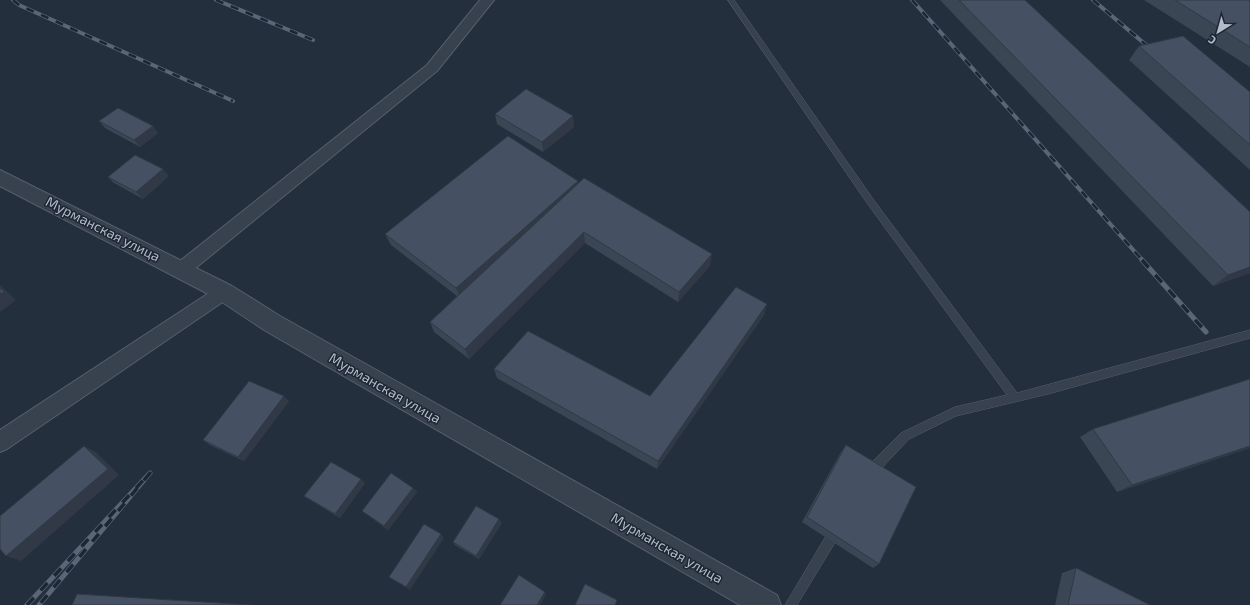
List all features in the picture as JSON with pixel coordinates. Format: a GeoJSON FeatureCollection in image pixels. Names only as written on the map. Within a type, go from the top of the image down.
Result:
{"type":"FeatureCollection","features":[{"type":"Feature","properties":{"kind":"street"},"geometry":{"type":"LineString","coordinates":[[181,270],[432,68],[487,0]]}},
{"type":"Feature","properties":{"kind":"street","name":"Мурманская улица"},"geometry":{"type":"LineString","coordinates":[[0,177],[224,292],[272,323],[767,605]]}},
{"type":"Feature","properties":{"kind":"street"},"geometry":{"type":"LineString","coordinates":[[0,442],[224,292]]}},
{"type":"Feature","properties":{"kind":"lane"},"geometry":{"type":"LineString","coordinates":[[731,0],[870,201],[1015,398]]}},
{"type":"Feature","properties":{"kind":"lane"},"geometry":{"type":"LineString","coordinates":[[872,470],[904,436],[955,412],[1015,398],[1250,334]]}},
{"type":"Feature","properties":{"kind":"lane"},"geometry":{"type":"LineString","coordinates":[[791,605],[830,540]]}},
{"type":"Feature","properties":{"kind":"building"},"geometry":{"type":"Polygon","coordinates":[[[959,0],[1025,0],[1250,212],[1250,267],[1228,275],[959,0]]]}},
{"type":"Feature","properties":{"kind":"building"},"geometry":{"type":"Polygon","coordinates":[[[1175,0],[1250,0],[1250,47],[1175,0]]]}},
{"type":"Feature","properties":{"kind":"building"},"geometry":{"type":"Polygon","coordinates":[[[1183,36],[1250,92],[1250,145],[1139,46],[1183,36]]]}},
{"type":"Feature","properties":{"kind":"building"},"geometry":{"type":"Polygon","coordinates":[[[526,89],[573,116],[542,142],[495,114],[526,89]]]}},
{"type":"Feature","properties":{"kind":"building"},"geometry":{"type":"Polygon","coordinates":[[[118,108],[153,126],[134,140],[99,121],[118,108]]]}},
{"type":"Feature","properties":{"kind":"building"},"geometry":{"type":"Polygon","coordinates":[[[508,136],[578,181],[456,288],[385,234],[508,136]]]}},
{"type":"Feature","properties":{"kind":"building"},"geometry":{"type":"Polygon","coordinates":[[[135,155],[163,169],[136,192],[108,177],[135,155]]]}},
{"type":"Feature","properties":{"kind":"building"},"geometry":{"type":"Polygon","coordinates":[[[584,178],[712,254],[679,292],[584,232],[465,349],[430,322],[584,178]]]}},
{"type":"Feature","properties":{"kind":"building"},"geometry":{"type":"Polygon","coordinates":[[[736,287],[767,304],[658,461],[494,369],[528,331],[650,396],[736,287]]]}},
{"type":"Feature","properties":{"kind":"building"},"geometry":{"type":"Polygon","coordinates":[[[0,288],[4,292],[0,294],[0,288]]]}},
{"type":"Feature","properties":{"kind":"building"},"geometry":{"type":"Polygon","coordinates":[[[1250,379],[1250,446],[1132,485],[1093,429],[1250,379]]]}},
{"type":"Feature","properties":{"kind":"building"},"geometry":{"type":"Polygon","coordinates":[[[249,381],[284,396],[238,457],[203,440],[249,381]]]}},
{"type":"Feature","properties":{"kind":"building"},"geometry":{"type":"Polygon","coordinates":[[[846,445],[916,487],[879,564],[807,517],[846,445]]]}},
{"type":"Feature","properties":{"kind":"building"},"geometry":{"type":"Polygon","coordinates":[[[84,446],[108,469],[6,556],[0,549],[0,516],[84,446]]]}},
{"type":"Feature","properties":{"kind":"building"},"geometry":{"type":"Polygon","coordinates":[[[331,462],[361,479],[335,514],[304,496],[331,462]]]}},
{"type":"Feature","properties":{"kind":"building"},"geometry":{"type":"Polygon","coordinates":[[[391,473],[413,488],[384,526],[362,511],[391,473]]]}},
{"type":"Feature","properties":{"kind":"building"},"geometry":{"type":"Polygon","coordinates":[[[476,506],[499,519],[476,556],[453,542],[476,506]]]}},
{"type":"Feature","properties":{"kind":"building"},"geometry":{"type":"Polygon","coordinates":[[[424,524],[441,534],[406,587],[389,577],[424,524]]]}},
{"type":"Feature","properties":{"kind":"building"},"geometry":{"type":"Polygon","coordinates":[[[1076,568],[1150,605],[1068,605],[1076,568]]]}},
{"type":"Feature","properties":{"kind":"building"},"geometry":{"type":"Polygon","coordinates":[[[519,575],[545,592],[537,605],[500,605],[519,575]]]}},
{"type":"Feature","properties":{"kind":"building"},"geometry":{"type":"Polygon","coordinates":[[[585,584],[617,600],[615,605],[575,605],[585,584]]]}},
{"type":"Feature","properties":{"kind":"building"},"geometry":{"type":"Polygon","coordinates":[[[77,594],[251,605],[72,605],[77,594]]]}},
{"type":"Feature","properties":{"kind":"railway"},"geometry":{"type":"LineString","coordinates":[[13,0],[19,5],[233,101]]}},
{"type":"Feature","properties":{"kind":"railway"},"geometry":{"type":"LineString","coordinates":[[216,0],[313,40]]}},
{"type":"Feature","properties":{"kind":"railway"},"geometry":{"type":"LineString","coordinates":[[912,0],[1143,261]]}},
{"type":"Feature","properties":{"kind":"railway"},"geometry":{"type":"LineString","coordinates":[[1093,0],[1152,50]]}},
{"type":"Feature","properties":{"kind":"railway"},"geometry":{"type":"LineString","coordinates":[[1142,260],[1206,332]]}},
{"type":"Feature","properties":{"kind":"railway"},"geometry":{"type":"LineString","coordinates":[[27,605],[150,473],[39,605]]}}]}
